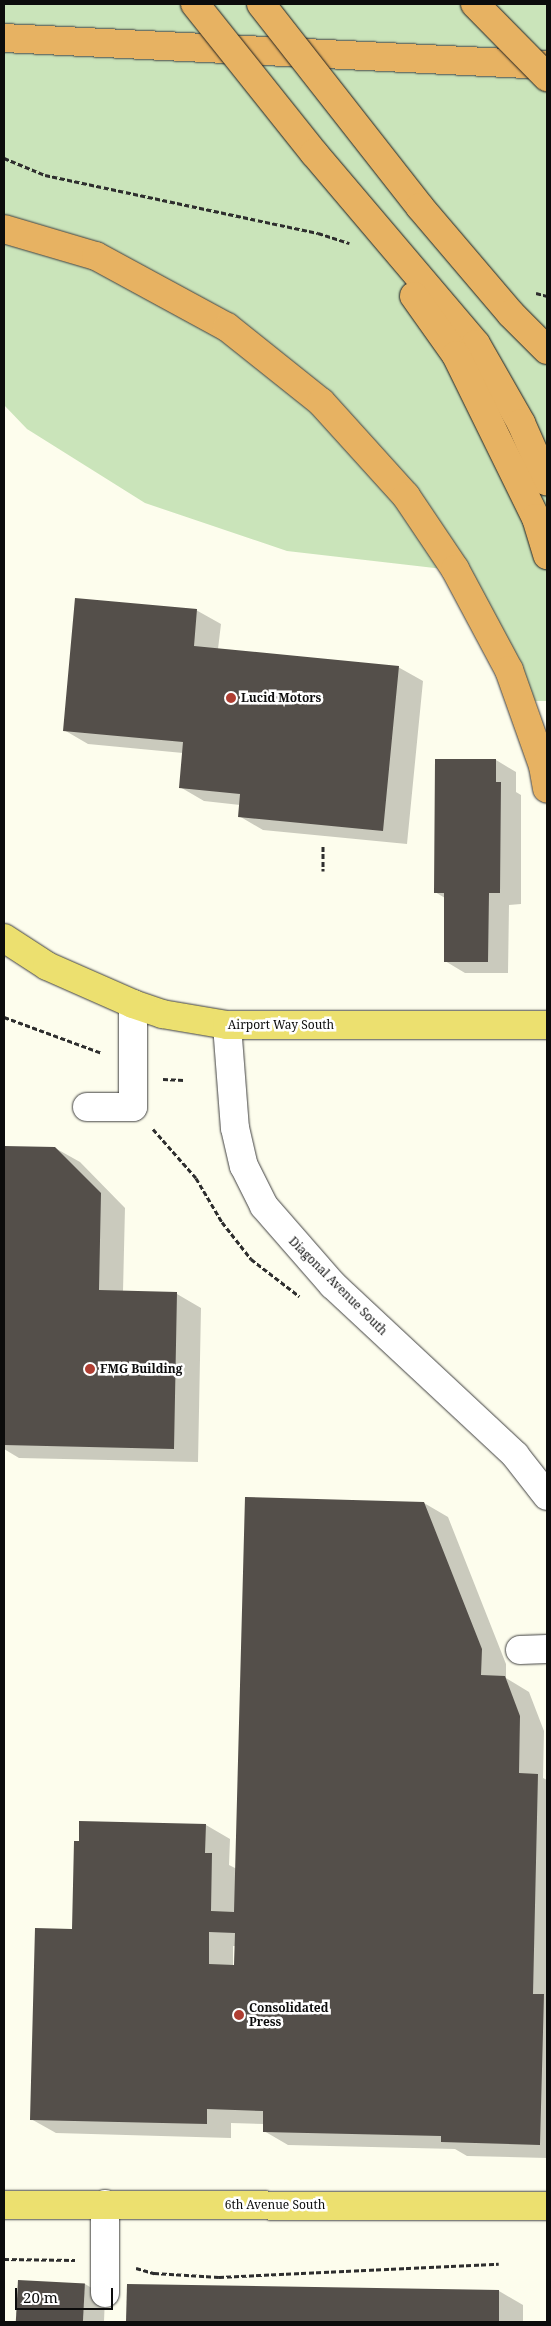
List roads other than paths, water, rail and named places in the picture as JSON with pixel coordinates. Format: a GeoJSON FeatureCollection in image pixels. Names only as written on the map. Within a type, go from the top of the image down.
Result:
{"type":"FeatureCollection","features":[{"type":"Feature","properties":{"kind":"highway"},"geometry":{"type":"LineString","coordinates":[[195,4],[314,153],[476,344],[521,423],[547,482]]}},
{"type":"Feature","properties":{"kind":"highway"},"geometry":{"type":"LineString","coordinates":[[261,4],[420,207],[511,314],[547,350]]}},
{"type":"Feature","properties":{"kind":"highway"},"geometry":{"type":"LineString","coordinates":[[474,4],[547,77]]}},
{"type":"Feature","properties":{"kind":"highway"},"geometry":{"type":"LineString","coordinates":[[9,38],[547,64]]}},
{"type":"Feature","properties":{"kind":"highway"},"geometry":{"type":"LineString","coordinates":[[314,153],[456,355],[536,518],[547,555]]}},
{"type":"Feature","properties":{"kind":"highway"},"geometry":{"type":"LineString","coordinates":[[4,228],[96,256],[227,327],[321,402],[406,496],[455,569],[509,670],[543,766],[547,789]]}},
{"type":"Feature","properties":{"kind":"main road","name":"Airport Way South"},"geometry":{"type":"LineString","coordinates":[[4,938],[47,966],[133,1004],[162,1014],[227,1025],[547,1025]]}},
{"type":"Feature","properties":{"kind":"main road","name":"6th Avenue South"},"geometry":{"type":"LineString","coordinates":[[4,2205],[547,2206]]}},
{"type":"Feature","properties":{"kind":"street"},"geometry":{"type":"LineString","coordinates":[[87,1107],[133,1107],[133,1004]]}},
{"type":"Feature","properties":{"kind":"street","name":"Diagonal Avenue South"},"geometry":{"type":"LineString","coordinates":[[227,1025],[235,1128],[244,1166],[264,1206],[294,1244],[333,1285],[516,1455],[547,1496]]}},
{"type":"Feature","properties":{"kind":"street"},"geometry":{"type":"LineString","coordinates":[[520,1650],[547,1649]]}},
{"type":"Feature","properties":{"kind":"street"},"geometry":{"type":"LineString","coordinates":[[105,2204],[106,2293]]}},
{"type":"Feature","properties":{"kind":"place","name":"Lucid Motors"},"geometry":{"type":"Point","coordinates":[231,698]}},
{"type":"Feature","properties":{"kind":"place","name":"FMG Building"},"geometry":{"type":"Point","coordinates":[90,1369]}},
{"type":"Feature","properties":{"kind":"place","name":"Consolidated Press"},"geometry":{"type":"Point","coordinates":[239,2015]}}]}
